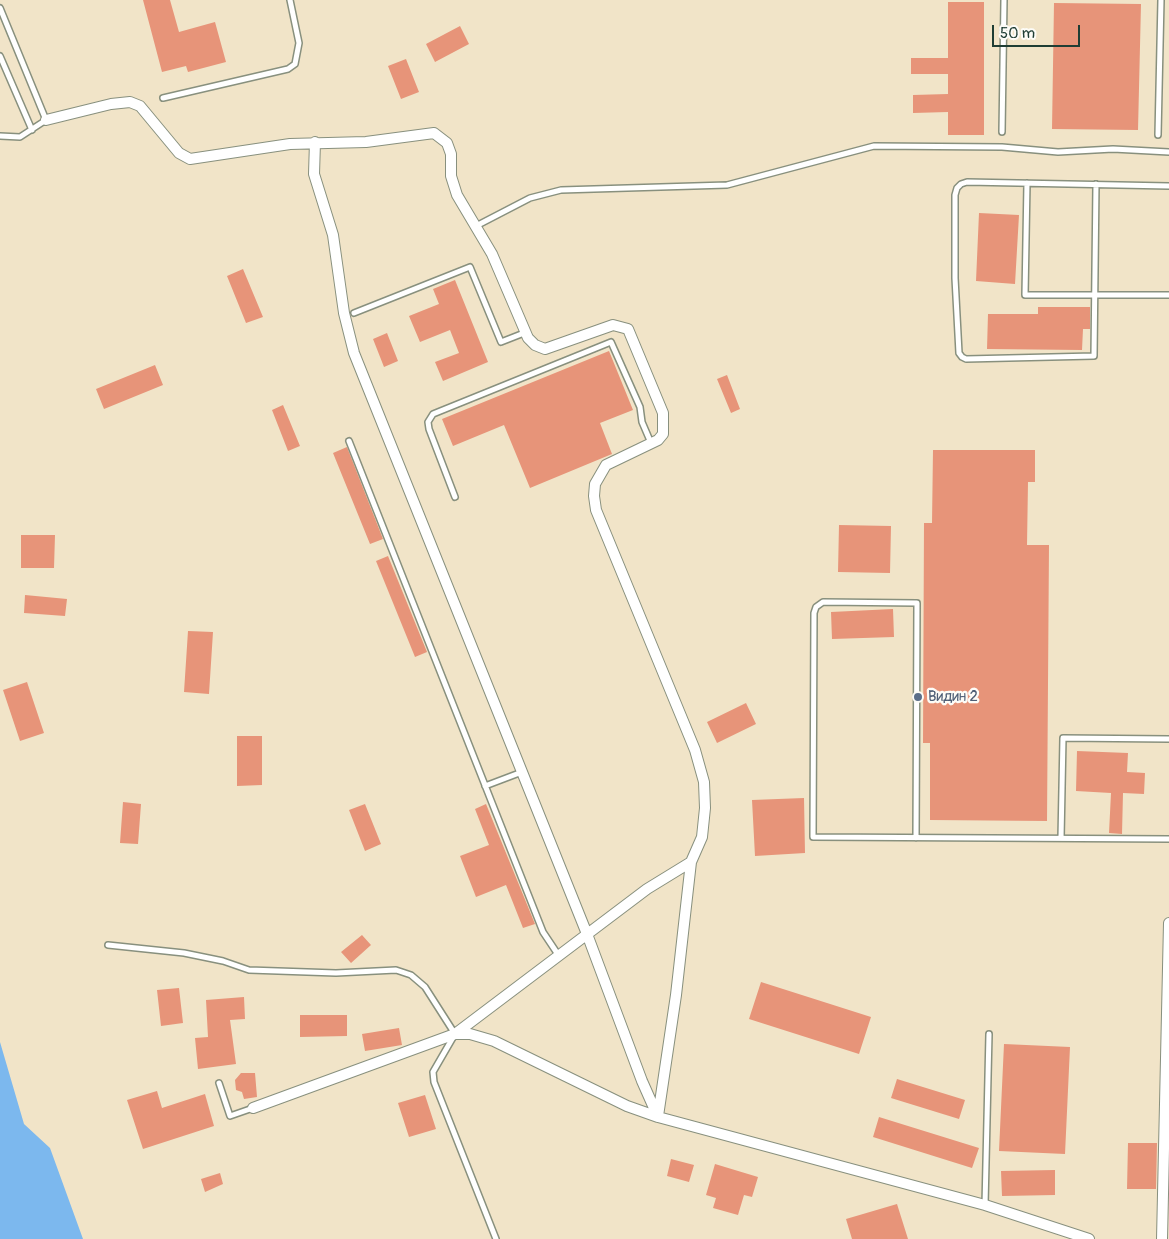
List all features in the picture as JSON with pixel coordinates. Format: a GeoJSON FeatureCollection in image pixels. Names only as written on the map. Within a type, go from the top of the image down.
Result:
{"type":"FeatureCollection","features":[{"type":"Feature","properties":{"kind":"street"},"geometry":{"type":"LineString","coordinates":[[46,120],[111,104],[130,102],[140,106],[179,153],[190,159],[315,142],[366,142],[434,133],[442,136],[448,143],[451,154],[451,176],[457,195],[492,254],[524,333],[535,345],[545,349],[613,324],[628,329],[663,413],[663,434],[651,444],[606,465],[595,484],[596,510],[695,750],[704,782],[705,808],[702,837],[691,862],[676,995],[658,1117]]}},
{"type":"Feature","properties":{"kind":"street"},"geometry":{"type":"LineString","coordinates":[[315,142],[314,174],[333,235],[344,313],[354,353],[588,934],[642,1081],[658,1117]]}},
{"type":"Feature","properties":{"kind":"street"},"geometry":{"type":"LineString","coordinates":[[253,1108],[455,1034],[647,889],[691,862]]}},
{"type":"Feature","properties":{"kind":"street"},"geometry":{"type":"LineString","coordinates":[[1162,1239],[1169,923]]}},
{"type":"Feature","properties":{"kind":"street"},"geometry":{"type":"LineString","coordinates":[[455,1034],[470,1034],[494,1041],[627,1106],[658,1117],[986,1205],[1090,1239]]}},
{"type":"Feature","properties":{"kind":"street"},"geometry":{"type":"LineString","coordinates":[[1165,1125],[1169,1139]]}},
{"type":"Feature","properties":{"kind":"lane"},"geometry":{"type":"LineString","coordinates":[[162,98],[288,69],[295,64],[299,43],[290,0]]}},
{"type":"Feature","properties":{"kind":"lane"},"geometry":{"type":"LineString","coordinates":[[1002,132],[1004,0]]}},
{"type":"Feature","properties":{"kind":"lane"},"geometry":{"type":"LineString","coordinates":[[1158,135],[1161,0]]}},
{"type":"Feature","properties":{"kind":"lane"},"geometry":{"type":"LineString","coordinates":[[0,8],[46,120],[20,137],[0,136]]}},
{"type":"Feature","properties":{"kind":"lane"},"geometry":{"type":"LineString","coordinates":[[0,56],[32,130]]}},
{"type":"Feature","properties":{"kind":"lane"},"geometry":{"type":"LineString","coordinates":[[476,226],[530,198],[561,190],[727,185],[874,146],[1002,147],[1058,152],[1112,149],[1169,152]]}},
{"type":"Feature","properties":{"kind":"lane"},"geometry":{"type":"LineString","coordinates":[[1096,184],[1094,356],[966,359],[960,353],[955,278],[957,188],[967,182],[1096,184],[1169,186]]}},
{"type":"Feature","properties":{"kind":"lane"},"geometry":{"type":"LineString","coordinates":[[1027,183],[1025,295],[1169,295]]}},
{"type":"Feature","properties":{"kind":"lane"},"geometry":{"type":"LineString","coordinates":[[354,313],[470,267],[501,342],[524,333]]}},
{"type":"Feature","properties":{"kind":"lane"},"geometry":{"type":"LineString","coordinates":[[455,497],[429,429],[428,422],[433,414],[611,342],[640,407],[642,422],[651,444]]}},
{"type":"Feature","properties":{"kind":"lane"},"geometry":{"type":"LineString","coordinates":[[349,441],[543,932],[558,956]]}},
{"type":"Feature","properties":{"kind":"lane"},"geometry":{"type":"LineString","coordinates":[[916,838],[917,603],[823,602],[816,607],[814,613],[813,837],[916,838],[1169,839]]}},
{"type":"Feature","properties":{"kind":"lane"},"geometry":{"type":"LineString","coordinates":[[1061,838],[1063,738],[1169,739]]}},
{"type":"Feature","properties":{"kind":"lane"},"geometry":{"type":"LineString","coordinates":[[485,786],[522,772]]}},
{"type":"Feature","properties":{"kind":"lane"},"geometry":{"type":"LineString","coordinates":[[108,945],[184,953],[223,961],[249,970],[336,973],[396,970],[411,975],[425,987],[455,1034],[434,1072],[434,1082],[496,1239]]}},
{"type":"Feature","properties":{"kind":"lane"},"geometry":{"type":"LineString","coordinates":[[986,1205],[989,1034]]}},
{"type":"Feature","properties":{"kind":"lane"},"geometry":{"type":"LineString","coordinates":[[219,1083],[230,1116],[253,1108]]}},
{"type":"Feature","properties":{"kind":"water"},"geometry":{"type":"Polygon","coordinates":[[[0,1042],[24,1124],[50,1148],[83,1239],[0,1239],[0,1042]]]}},
{"type":"Feature","properties":{"kind":"building"},"geometry":{"type":"Polygon","coordinates":[[[143,0],[170,0],[179,32],[215,22],[226,62],[188,72],[186,66],[162,72],[143,0]]]}},
{"type":"Feature","properties":{"kind":"building"},"geometry":{"type":"Polygon","coordinates":[[[948,2],[984,2],[984,135],[948,135],[948,112],[913,113],[913,95],[948,94],[948,74],[911,74],[911,58],[948,58],[948,2]]]}},
{"type":"Feature","properties":{"kind":"building"},"geometry":{"type":"Polygon","coordinates":[[[1054,3],[1141,4],[1138,130],[1052,129],[1054,3]]]}},
{"type":"Feature","properties":{"kind":"building"},"geometry":{"type":"Polygon","coordinates":[[[460,26],[469,44],[435,62],[426,44],[460,26]]]}},
{"type":"Feature","properties":{"kind":"building"},"geometry":{"type":"Polygon","coordinates":[[[406,59],[419,92],[401,99],[388,66],[406,59]]]}},
{"type":"Feature","properties":{"kind":"building"},"geometry":{"type":"Polygon","coordinates":[[[979,213],[1019,215],[1015,284],[976,281],[979,213]]]}},
{"type":"Feature","properties":{"kind":"building"},"geometry":{"type":"Polygon","coordinates":[[[243,269],[263,317],[246,323],[227,276],[243,269]]]}},
{"type":"Feature","properties":{"kind":"building"},"geometry":{"type":"Polygon","coordinates":[[[455,280],[488,362],[443,381],[435,362],[459,353],[450,330],[420,342],[409,316],[439,304],[433,289],[455,280]]]}},
{"type":"Feature","properties":{"kind":"building"},"geometry":{"type":"Polygon","coordinates":[[[1038,307],[1090,307],[1090,329],[1083,329],[1082,350],[987,349],[988,314],[1038,314],[1038,307]]]}},
{"type":"Feature","properties":{"kind":"building"},"geometry":{"type":"Polygon","coordinates":[[[387,333],[398,361],[384,367],[373,339],[387,333]]]}},
{"type":"Feature","properties":{"kind":"building"},"geometry":{"type":"Polygon","coordinates":[[[609,351],[633,410],[600,423],[612,454],[530,488],[504,425],[453,446],[442,419],[609,351]]]}},
{"type":"Feature","properties":{"kind":"building"},"geometry":{"type":"Polygon","coordinates":[[[155,365],[163,385],[104,409],[96,389],[155,365]]]}},
{"type":"Feature","properties":{"kind":"building"},"geometry":{"type":"Polygon","coordinates":[[[727,375],[740,409],[731,413],[717,379],[727,375]]]}},
{"type":"Feature","properties":{"kind":"building"},"geometry":{"type":"Polygon","coordinates":[[[283,405],[300,446],[288,451],[272,410],[283,405]]]}},
{"type":"Feature","properties":{"kind":"building"},"geometry":{"type":"Polygon","coordinates":[[[347,447],[383,539],[370,544],[333,453],[347,447]]]}},
{"type":"Feature","properties":{"kind":"building"},"geometry":{"type":"Polygon","coordinates":[[[933,450],[1035,450],[1035,482],[1028,482],[1027,545],[1049,545],[1047,821],[930,820],[930,743],[923,743],[924,523],[932,523],[933,450]]]}},
{"type":"Feature","properties":{"kind":"building"},"geometry":{"type":"Polygon","coordinates":[[[839,525],[891,526],[890,573],[838,572],[839,525]]]}},
{"type":"Feature","properties":{"kind":"building"},"geometry":{"type":"Polygon","coordinates":[[[21,535],[55,535],[54,568],[21,568],[21,535]]]}},
{"type":"Feature","properties":{"kind":"building"},"geometry":{"type":"Polygon","coordinates":[[[388,556],[427,652],[415,657],[376,561],[388,556]]]}},
{"type":"Feature","properties":{"kind":"building"},"geometry":{"type":"Polygon","coordinates":[[[25,595],[67,599],[65,616],[24,613],[25,595]]]}},
{"type":"Feature","properties":{"kind":"building"},"geometry":{"type":"Polygon","coordinates":[[[893,609],[894,637],[832,639],[831,612],[893,609]]]}},
{"type":"Feature","properties":{"kind":"building"},"geometry":{"type":"Polygon","coordinates":[[[188,631],[213,632],[209,694],[184,692],[188,631]]]}},
{"type":"Feature","properties":{"kind":"building"},"geometry":{"type":"Polygon","coordinates":[[[27,682],[44,733],[20,741],[3,690],[27,682]]]}},
{"type":"Feature","properties":{"kind":"building"},"geometry":{"type":"Polygon","coordinates":[[[746,703],[756,724],[717,743],[707,722],[746,703]]]}},
{"type":"Feature","properties":{"kind":"building"},"geometry":{"type":"Polygon","coordinates":[[[237,736],[262,736],[262,785],[237,786],[237,736]]]}},
{"type":"Feature","properties":{"kind":"building"},"geometry":{"type":"Polygon","coordinates":[[[1077,751],[1128,753],[1127,772],[1145,773],[1144,794],[1123,793],[1122,834],[1109,833],[1111,793],[1076,791],[1077,751]]]}},
{"type":"Feature","properties":{"kind":"building"},"geometry":{"type":"Polygon","coordinates":[[[804,798],[805,853],[755,856],[752,800],[804,798]]]}},
{"type":"Feature","properties":{"kind":"building"},"geometry":{"type":"Polygon","coordinates":[[[123,802],[141,804],[138,844],[120,843],[123,802]]]}},
{"type":"Feature","properties":{"kind":"building"},"geometry":{"type":"Polygon","coordinates":[[[365,804],[381,844],[365,851],[349,810],[365,804]]]}},
{"type":"Feature","properties":{"kind":"building"},"geometry":{"type":"Polygon","coordinates":[[[486,804],[535,924],[523,928],[506,885],[476,897],[460,856],[489,845],[475,809],[486,804]]]}},
{"type":"Feature","properties":{"kind":"building"},"geometry":{"type":"Polygon","coordinates":[[[362,935],[371,945],[351,963],[341,952],[362,935]]]}},
{"type":"Feature","properties":{"kind":"building"},"geometry":{"type":"Polygon","coordinates":[[[761,982],[871,1017],[859,1054],[749,1019],[761,982]]]}},
{"type":"Feature","properties":{"kind":"building"},"geometry":{"type":"Polygon","coordinates":[[[179,988],[183,1023],[161,1026],[157,990],[179,988]]]}},
{"type":"Feature","properties":{"kind":"building"},"geometry":{"type":"Polygon","coordinates":[[[244,997],[245,1019],[230,1020],[236,1064],[198,1069],[195,1038],[208,1037],[206,1000],[244,997]]]}},
{"type":"Feature","properties":{"kind":"building"},"geometry":{"type":"Polygon","coordinates":[[[300,1015],[347,1015],[347,1036],[300,1037],[300,1015]]]}},
{"type":"Feature","properties":{"kind":"building"},"geometry":{"type":"Polygon","coordinates":[[[399,1028],[402,1045],[365,1051],[362,1034],[399,1028]]]}},
{"type":"Feature","properties":{"kind":"building"},"geometry":{"type":"Polygon","coordinates":[[[1004,1044],[1070,1047],[1065,1154],[999,1151],[1004,1044]]]}},
{"type":"Feature","properties":{"kind":"building"},"geometry":{"type":"Polygon","coordinates":[[[241,1073],[255,1073],[257,1097],[244,1099],[242,1092],[236,1090],[235,1080],[241,1073]]]}},
{"type":"Feature","properties":{"kind":"building"},"geometry":{"type":"Polygon","coordinates":[[[897,1079],[965,1100],[959,1119],[891,1098],[897,1079]]]}},
{"type":"Feature","properties":{"kind":"building"},"geometry":{"type":"Polygon","coordinates":[[[157,1091],[162,1108],[205,1094],[214,1126],[143,1149],[127,1100],[157,1091]]]}},
{"type":"Feature","properties":{"kind":"building"},"geometry":{"type":"Polygon","coordinates":[[[425,1095],[436,1129],[409,1137],[398,1103],[425,1095]]]}},
{"type":"Feature","properties":{"kind":"building"},"geometry":{"type":"Polygon","coordinates":[[[879,1117],[979,1148],[972,1168],[873,1137],[879,1117]]]}},
{"type":"Feature","properties":{"kind":"building"},"geometry":{"type":"Polygon","coordinates":[[[1128,1143],[1157,1143],[1156,1189],[1127,1189],[1128,1143]]]}},
{"type":"Feature","properties":{"kind":"building"},"geometry":{"type":"Polygon","coordinates":[[[671,1159],[694,1165],[689,1182],[667,1176],[671,1159]]]}},
{"type":"Feature","properties":{"kind":"building"},"geometry":{"type":"Polygon","coordinates":[[[715,1164],[758,1177],[752,1197],[744,1195],[738,1215],[713,1208],[716,1198],[706,1195],[715,1164]]]}},
{"type":"Feature","properties":{"kind":"building"},"geometry":{"type":"Polygon","coordinates":[[[1055,1170],[1055,1195],[1002,1196],[1001,1171],[1055,1170]]]}},
{"type":"Feature","properties":{"kind":"building"},"geometry":{"type":"Polygon","coordinates":[[[220,1173],[223,1184],[205,1192],[201,1179],[220,1173]]]}},
{"type":"Feature","properties":{"kind":"building"},"geometry":{"type":"Polygon","coordinates":[[[897,1204],[908,1239],[852,1239],[846,1219],[897,1204]]]}},
{"type":"Feature","properties":{"kind":"place","name":"Видин 2"},"geometry":{"type":"Point","coordinates":[918,697]}}]}
